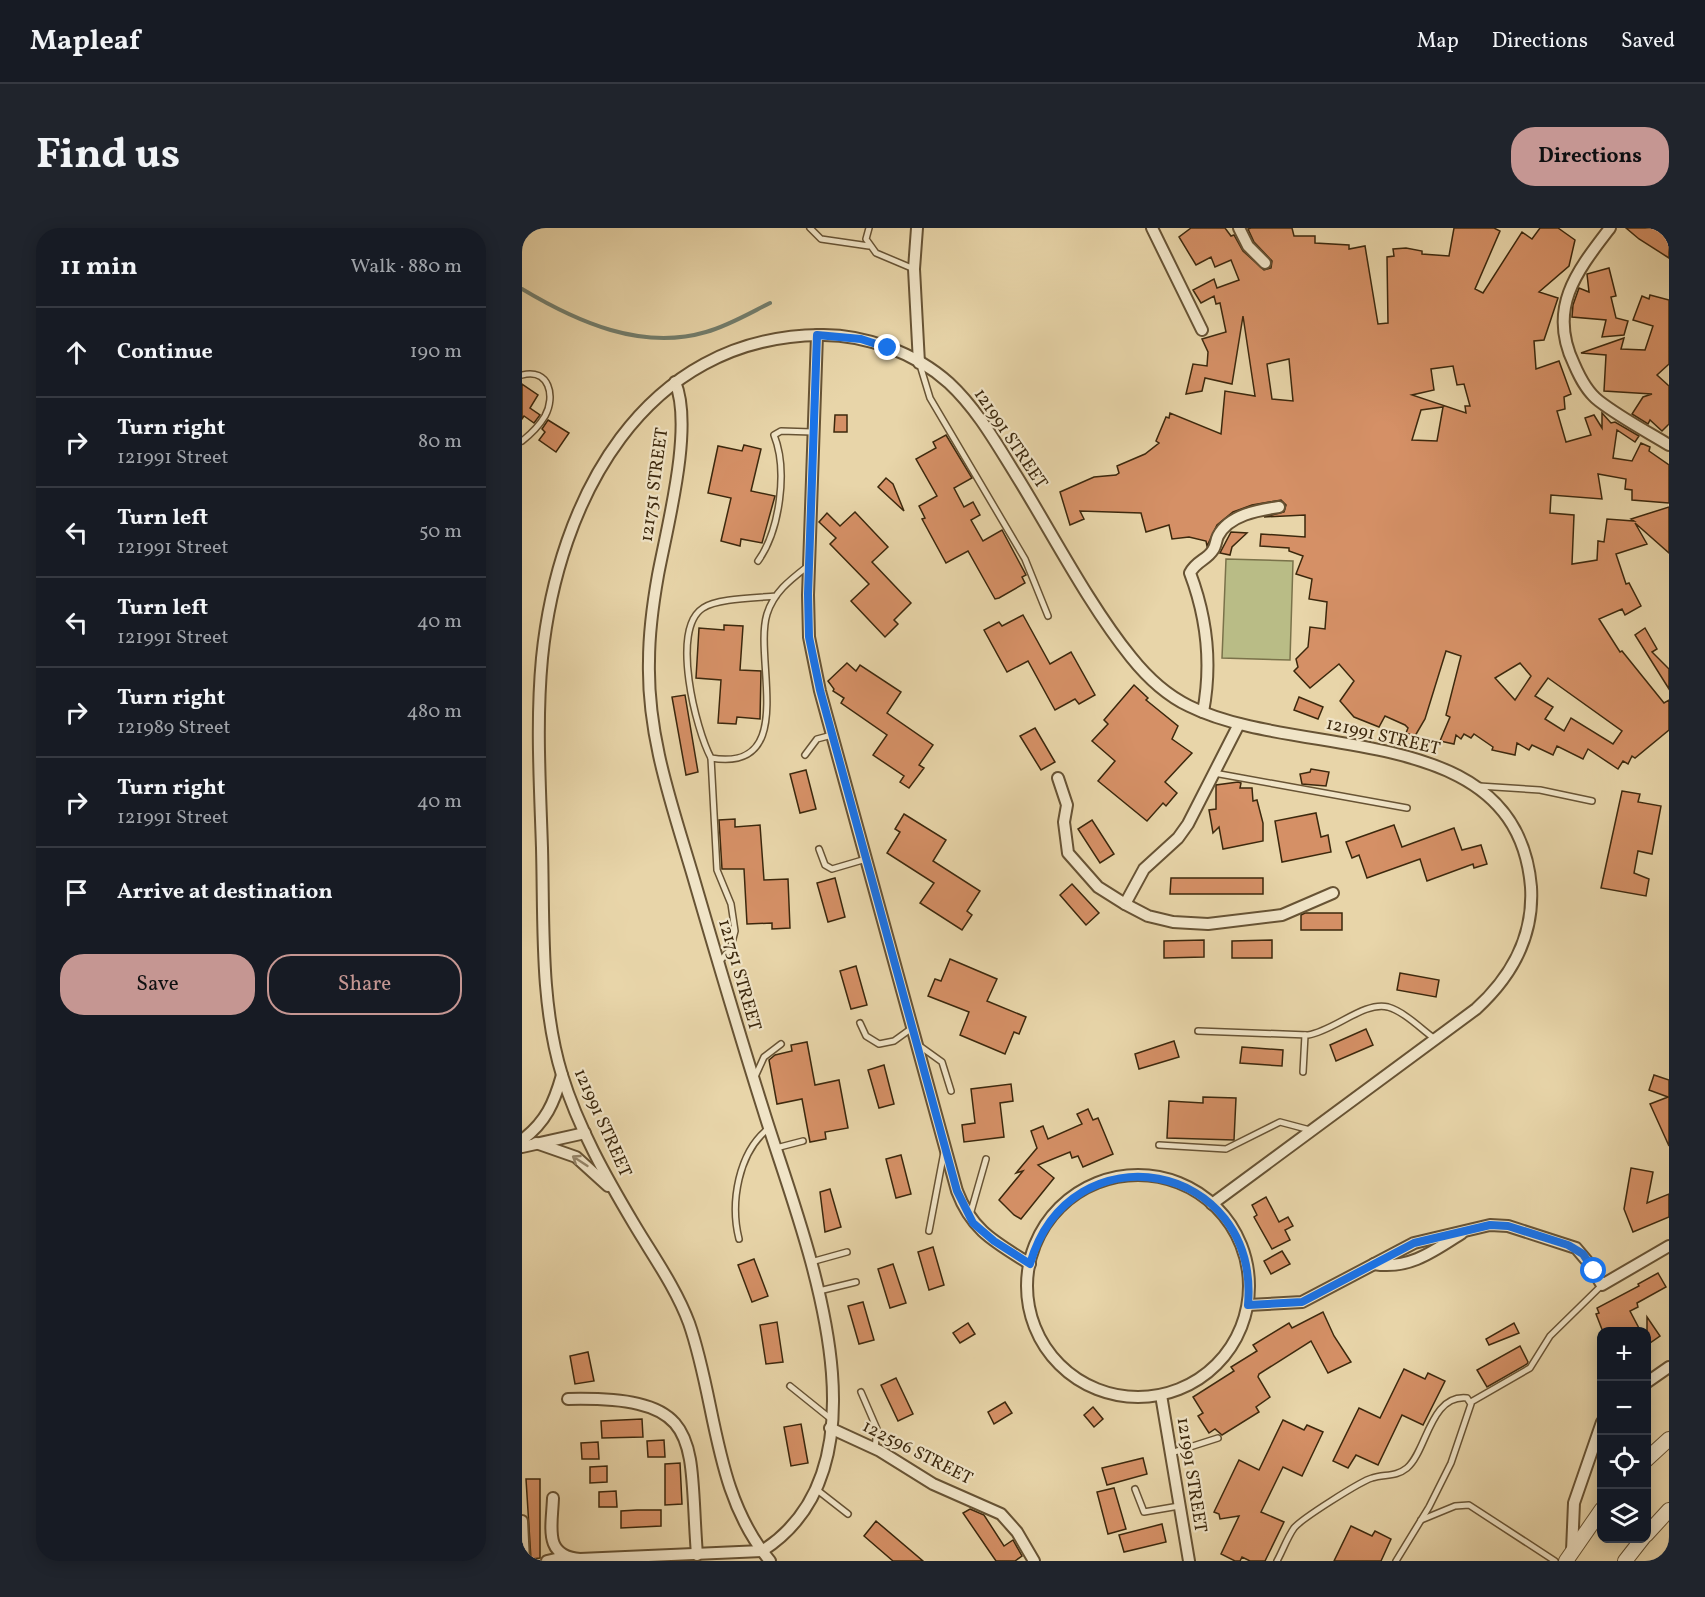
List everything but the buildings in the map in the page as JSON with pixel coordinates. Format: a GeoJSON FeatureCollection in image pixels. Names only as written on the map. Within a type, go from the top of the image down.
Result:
{"type":"FeatureCollection","features":[{"type":"Feature","properties":{"kind":"street"},"geometry":{"type":"LineString","coordinates":[[917,228],[914,269],[920,363]]}},
{"type":"Feature","properties":{"kind":"street"},"geometry":{"type":"LineString","coordinates":[[1152,228],[1202,330]]}},
{"type":"Feature","properties":{"kind":"street"},"geometry":{"type":"LineString","coordinates":[[1239,228],[1248,246],[1265,263]]}},
{"type":"Feature","properties":{"kind":"street"},"geometry":{"type":"LineString","coordinates":[[1610,228],[1574,277],[1564,313],[1565,340],[1579,376],[1598,401],[1669,445]]}},
{"type":"Feature","properties":{"kind":"street"},"geometry":{"type":"LineString","coordinates":[[817,335],[812,432],[809,637],[832,735],[957,1191],[969,1218],[994,1241],[1030,1264]]}},
{"type":"Feature","properties":{"kind":"street","name":"121991 STREET"},"geometry":{"type":"LineString","coordinates":[[770,1561],[733,1501],[719,1450],[700,1357],[681,1303],[615,1192],[585,1133],[562,1075],[549,1008],[543,910],[539,729],[542,660],[547,625],[568,539],[597,473],[637,418],[675,381],[700,366],[759,341],[817,335],[861,339],[920,363],[945,379],[985,425],[1127,652],[1163,689],[1185,705],[1239,724],[1430,762],[1479,786],[1502,809],[1521,844],[1531,891],[1530,916],[1517,958],[1506,978],[1476,1010],[1212,1204]]}},
{"type":"Feature","properties":{"kind":"street","name":"121751 STREET"},"geometry":{"type":"LineString","coordinates":[[675,381],[680,393],[681,422],[672,503],[657,580],[651,633],[650,711],[661,769],[718,963],[811,1262],[832,1354],[831,1424],[823,1468],[816,1490],[795,1525],[762,1551]]}},
{"type":"Feature","properties":{"kind":"street"},"geometry":{"type":"LineString","coordinates":[[1203,712],[1209,677],[1209,658],[1197,588],[1190,573],[1197,561],[1213,550],[1218,534],[1230,522],[1236,518],[1279,507]]}},
{"type":"Feature","properties":{"kind":"street"},"geometry":{"type":"LineString","coordinates":[[1125,904],[1144,869],[1182,834],[1239,724]]}},
{"type":"Feature","properties":{"kind":"street"},"geometry":{"type":"LineString","coordinates":[[1058,778],[1067,805],[1064,822],[1068,853],[1098,887],[1148,916],[1173,922],[1208,924],[1282,915],[1313,899],[1333,893]]}},
{"type":"Feature","properties":{"kind":"street"},"geometry":{"type":"LineString","coordinates":[[522,1140],[538,1127],[549,1112],[562,1075]]}},
{"type":"Feature","properties":{"kind":"street"},"geometry":{"type":"LineString","coordinates":[[522,1147],[585,1133]]}},
{"type":"Feature","properties":{"kind":"street"},"geometry":{"type":"LineString","coordinates":[[536,1143],[576,1157],[615,1192]]}},
{"type":"Feature","properties":{"kind":"street","name":"121991 STREET"},"geometry":{"type":"LineString","coordinates":[[1136,1176],[1153,1177],[1184,1185],[1212,1204],[1236,1233],[1248,1268],[1248,1305],[1237,1336],[1218,1363],[1201,1377],[1182,1388],[1161,1395],[1131,1397],[1102,1391],[1076,1378],[1053,1358],[1034,1323],[1029,1304],[1030,1264],[1041,1233],[1050,1220],[1074,1197],[1103,1182],[1136,1176]]}},
{"type":"Feature","properties":{"kind":"street"},"geometry":{"type":"LineString","coordinates":[[1248,1305],[1302,1302],[1425,1239],[1490,1225],[1508,1226],[1568,1245],[1583,1254],[1602,1285],[1669,1246]]}},
{"type":"Feature","properties":{"kind":"street"},"geometry":{"type":"LineString","coordinates":[[1374,1264],[1391,1266],[1414,1261],[1467,1229]]}},
{"type":"Feature","properties":{"kind":"street"},"geometry":{"type":"LineString","coordinates":[[1650,1381],[1669,1367]]}},
{"type":"Feature","properties":{"kind":"street","name":"121991 STREET"},"geometry":{"type":"LineString","coordinates":[[1161,1395],[1188,1561]]}},
{"type":"Feature","properties":{"kind":"street"},"geometry":{"type":"LineString","coordinates":[[568,1399],[633,1401],[658,1409],[677,1424],[689,1450],[697,1555]]}},
{"type":"Feature","properties":{"kind":"street","name":"122596 STREET"},"geometry":{"type":"LineString","coordinates":[[831,1424],[933,1484],[1001,1514],[1011,1523],[1034,1561]]}},
{"type":"Feature","properties":{"kind":"street"},"geometry":{"type":"LineString","coordinates":[[1569,1556],[1574,1503],[1598,1435]]}},
{"type":"Feature","properties":{"kind":"street"},"geometry":{"type":"LineString","coordinates":[[1651,1456],[1669,1439]]}},
{"type":"Feature","properties":{"kind":"street"},"geometry":{"type":"LineString","coordinates":[[553,1498],[552,1540],[557,1551],[566,1559]]}},
{"type":"Feature","properties":{"kind":"street"},"geometry":{"type":"LineString","coordinates":[[1651,1530],[1669,1510]]}},
{"type":"Feature","properties":{"kind":"street"},"geometry":{"type":"LineString","coordinates":[[1569,1556],[1597,1516]]}},
{"type":"Feature","properties":{"kind":"street"},"geometry":{"type":"LineString","coordinates":[[522,1521],[524,1561]]}},
{"type":"Feature","properties":{"kind":"street"},"geometry":{"type":"LineString","coordinates":[[1624,1561],[1640,1543]]}},
{"type":"Feature","properties":{"kind":"street"},"geometry":{"type":"LineString","coordinates":[[547,1561],[762,1551]]}},
{"type":"Feature","properties":{"kind":"lane"},"geometry":{"type":"LineString","coordinates":[[810,228],[821,239],[869,246]]}},
{"type":"Feature","properties":{"kind":"lane"},"geometry":{"type":"LineString","coordinates":[[868,228],[866,239],[878,255],[914,269]]}},
{"type":"Feature","properties":{"kind":"lane"},"geometry":{"type":"LineString","coordinates":[[920,363],[930,398],[1025,559],[1048,616]]}},
{"type":"Feature","properties":{"kind":"lane"},"geometry":{"type":"LineString","coordinates":[[522,375],[533,374],[545,379],[550,387],[550,396],[545,416],[522,441]]}},
{"type":"Feature","properties":{"kind":"lane"},"geometry":{"type":"LineString","coordinates":[[758,561],[768,545],[777,506],[781,458],[774,434],[781,431],[812,432]]}},
{"type":"Feature","properties":{"kind":"lane"},"geometry":{"type":"LineString","coordinates":[[711,758],[727,759],[745,755],[755,749],[762,738],[768,684],[764,635],[767,615],[776,596],[809,565]]}},
{"type":"Feature","properties":{"kind":"lane"},"geometry":{"type":"LineString","coordinates":[[718,963],[730,950],[735,931],[731,904],[719,878],[715,861],[711,758],[701,738],[688,682],[691,622],[700,610],[710,604],[776,596]]}},
{"type":"Feature","properties":{"kind":"lane"},"geometry":{"type":"LineString","coordinates":[[806,755],[817,739],[832,735]]}},
{"type":"Feature","properties":{"kind":"lane"},"geometry":{"type":"LineString","coordinates":[[1214,774],[1407,808]]}},
{"type":"Feature","properties":{"kind":"lane"},"geometry":{"type":"LineString","coordinates":[[1479,786],[1540,790],[1592,801]]}},
{"type":"Feature","properties":{"kind":"lane"},"geometry":{"type":"LineString","coordinates":[[819,849],[825,865],[832,869],[866,859]]}},
{"type":"Feature","properties":{"kind":"lane"},"geometry":{"type":"LineString","coordinates":[[1198,1031],[1305,1035],[1322,1032],[1369,1008],[1382,1006],[1396,1011],[1435,1039]]}},
{"type":"Feature","properties":{"kind":"lane"},"geometry":{"type":"LineString","coordinates":[[860,1023],[866,1036],[879,1044],[894,1041],[912,1028]]}},
{"type":"Feature","properties":{"kind":"lane"},"geometry":{"type":"LineString","coordinates":[[1303,1072],[1305,1035]]}},
{"type":"Feature","properties":{"kind":"lane"},"geometry":{"type":"LineString","coordinates":[[916,1043],[942,1062],[951,1091]]}},
{"type":"Feature","properties":{"kind":"lane"},"geometry":{"type":"LineString","coordinates":[[754,1081],[764,1058],[782,1044]]}},
{"type":"Feature","properties":{"kind":"lane"},"geometry":{"type":"LineString","coordinates":[[1159,1146],[1226,1149],[1280,1122],[1312,1130]]}},
{"type":"Feature","properties":{"kind":"lane"},"geometry":{"type":"LineString","coordinates":[[739,1239],[735,1212],[745,1162],[752,1143],[769,1128]]}},
{"type":"Feature","properties":{"kind":"lane"},"geometry":{"type":"LineString","coordinates":[[775,1149],[803,1141]]}},
{"type":"Feature","properties":{"kind":"lane"},"geometry":{"type":"LineString","coordinates":[[929,1231],[945,1148]]}},
{"type":"Feature","properties":{"kind":"lane"},"geometry":{"type":"LineString","coordinates":[[969,1218],[987,1159]]}},
{"type":"Feature","properties":{"kind":"lane"},"geometry":{"type":"LineString","coordinates":[[811,1262],[847,1252]]}},
{"type":"Feature","properties":{"kind":"lane"},"geometry":{"type":"LineString","coordinates":[[819,1291],[856,1282]]}},
{"type":"Feature","properties":{"kind":"lane"},"geometry":{"type":"LineString","coordinates":[[1396,1561],[1451,1462],[1470,1402],[1530,1368],[1550,1336],[1602,1285]]}},
{"type":"Feature","properties":{"kind":"lane"},"geometry":{"type":"LineString","coordinates":[[790,1386],[831,1424]]}},
{"type":"Feature","properties":{"kind":"lane"},"geometry":{"type":"LineString","coordinates":[[861,1392],[878,1429],[875,1449]]}},
{"type":"Feature","properties":{"kind":"lane"},"geometry":{"type":"LineString","coordinates":[[1277,1561],[1297,1525],[1370,1478],[1402,1472],[1414,1460],[1423,1438],[1441,1411],[1461,1398],[1467,1398],[1470,1402]]}},
{"type":"Feature","properties":{"kind":"lane"},"geometry":{"type":"LineString","coordinates":[[1171,1453],[1218,1438]]}},
{"type":"Feature","properties":{"kind":"lane"},"geometry":{"type":"LineString","coordinates":[[1135,1489],[1144,1512],[1179,1506]]}},
{"type":"Feature","properties":{"kind":"lane"},"geometry":{"type":"LineString","coordinates":[[816,1490],[848,1514]]}},
{"type":"Feature","properties":{"kind":"lane"},"geometry":{"type":"LineString","coordinates":[[1420,1521],[1455,1506],[1469,1505],[1555,1561]]}},
{"type":"Feature","properties":{"kind":"green space"},"geometry":{"type":"Polygon","coordinates":[[[1226,559],[1293,561],[1290,660],[1222,658],[1226,559]]]}},
{"type":"Feature","properties":{"kind":"waterway"},"geometry":{"type":"LineString","coordinates":[[522,289],[588,322],[611,330],[658,338],[682,337],[706,332],[770,303]]}},
{"type":"Feature","properties":{"kind":"route"},"geometry":{"type":"LineString","coordinates":[[888,348],[861,339],[817,335],[812,432],[809,637],[820,690],[920,1059],[957,1191],[964,1210],[973,1223],[994,1241],[1030,1264],[1034,1248],[1050,1220],[1061,1207],[1088,1188],[1103,1182],[1136,1176],[1169,1180],[1184,1185],[1212,1204],[1236,1233],[1248,1268],[1248,1305],[1291,1305],[1302,1302],[1404,1247],[1425,1239],[1490,1225],[1508,1226],[1576,1248],[1583,1254],[1594,1271]]}}]}
